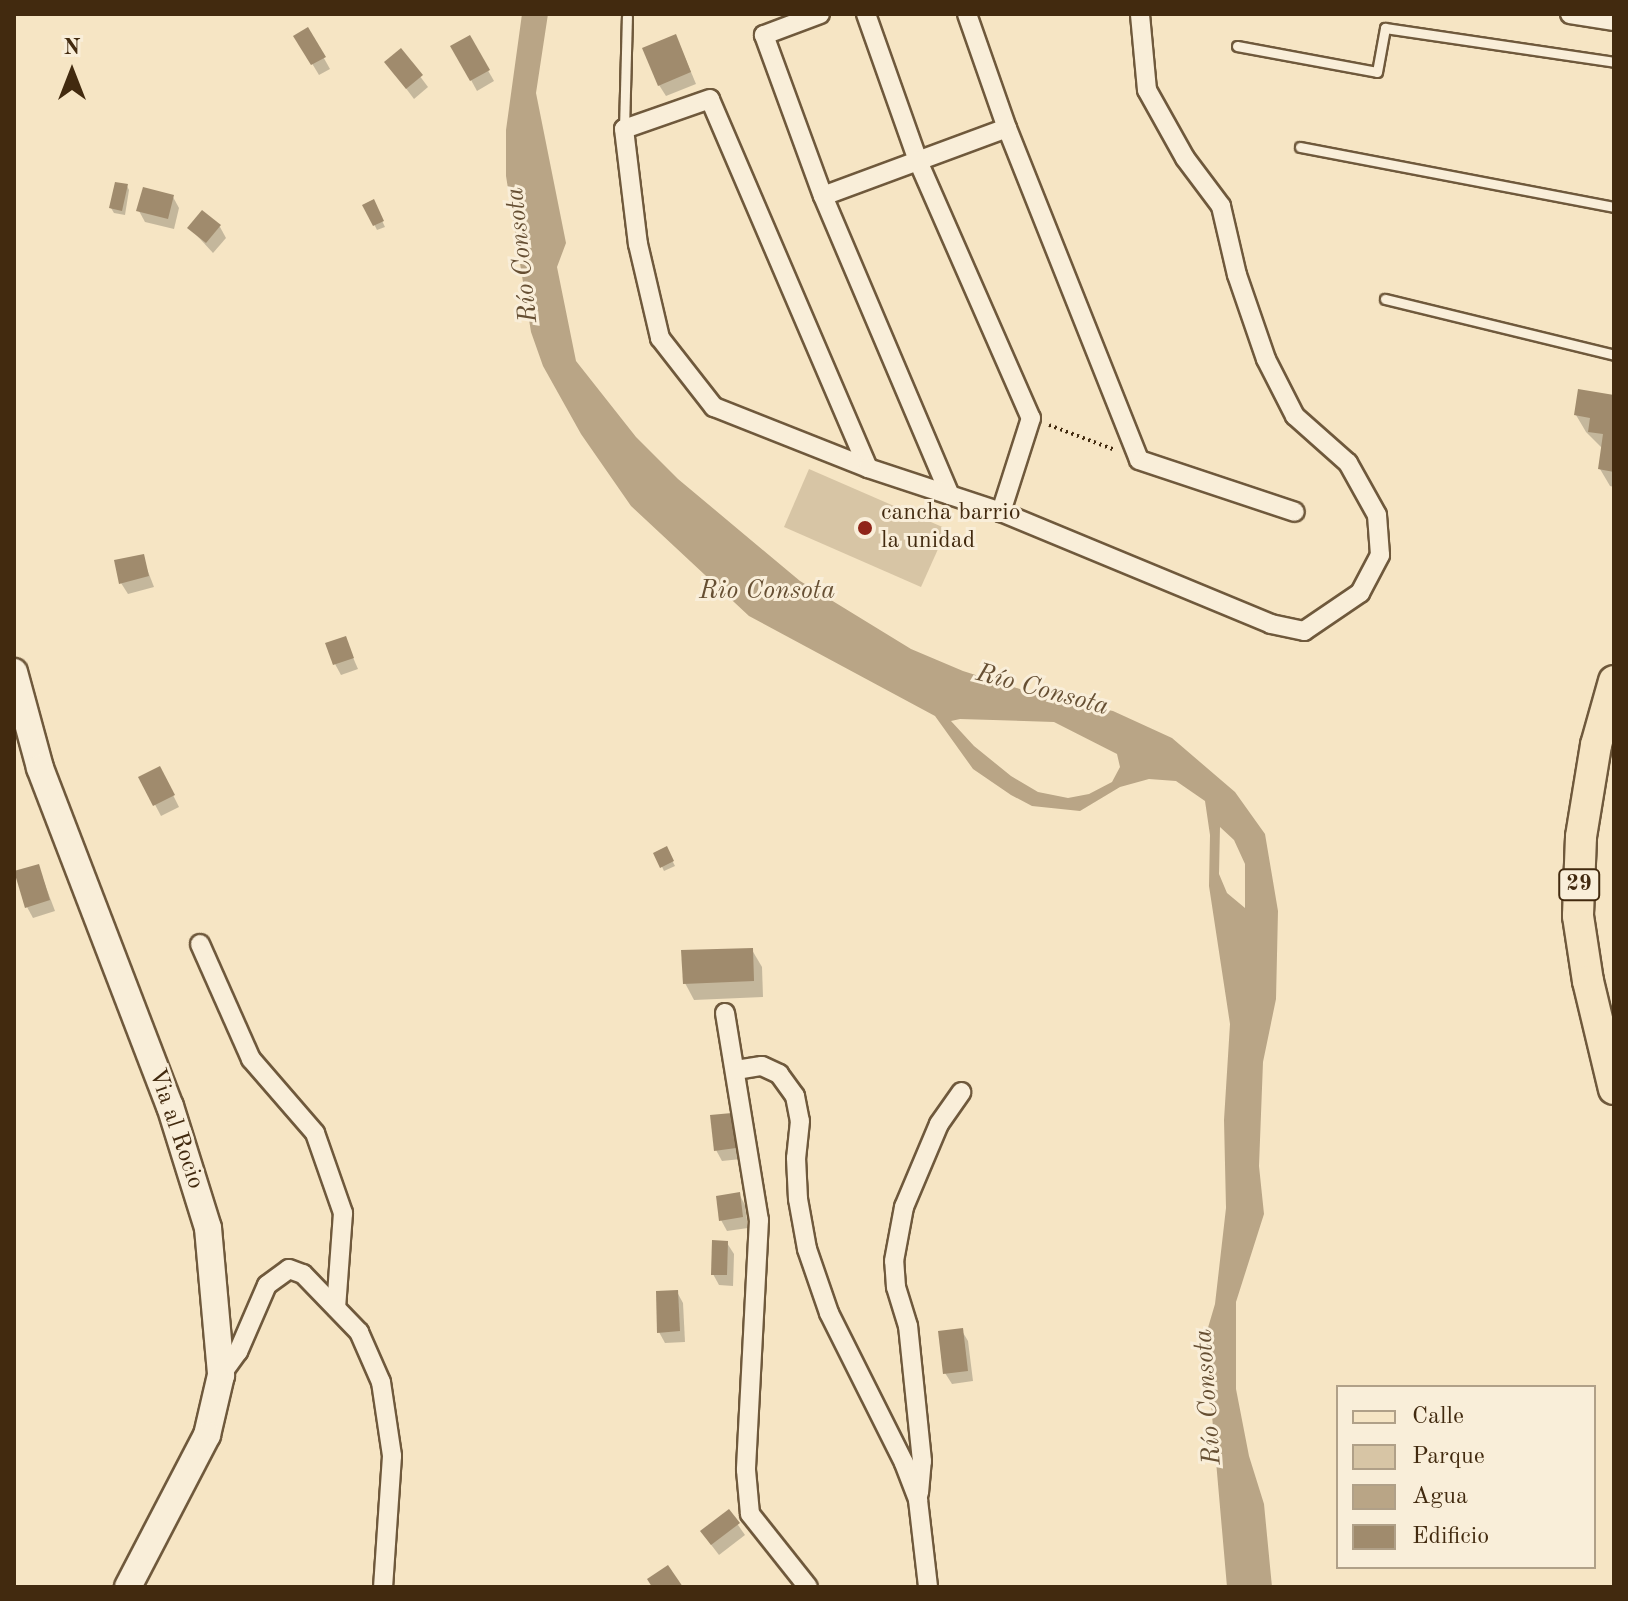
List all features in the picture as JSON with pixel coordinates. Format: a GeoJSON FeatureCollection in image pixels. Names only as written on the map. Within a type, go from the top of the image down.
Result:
{"type":"FeatureCollection","features":[{"type":"Feature","properties":{"kind":"main road","name":"Via al Rocio"},"geometry":{"type":"LineString","coordinates":[[14,672],[40,768],[170,1106],[208,1228],[221,1375],[207,1435],[128,1587]]}},
{"type":"Feature","properties":{"kind":"main road","name":"29"},"geometry":{"type":"LineString","coordinates":[[1614,681],[1596,745],[1581,837],[1578,916],[1588,981],[1614,1089]]}},
{"type":"Feature","properties":{"kind":"street"},"geometry":{"type":"LineString","coordinates":[[820,14],[764,35],[823,196],[950,495]]}},
{"type":"Feature","properties":{"kind":"street"},"geometry":{"type":"LineString","coordinates":[[866,14],[918,161],[1031,418],[1001,512]]}},
{"type":"Feature","properties":{"kind":"street"},"geometry":{"type":"LineString","coordinates":[[967,14],[1007,128],[1139,460],[1295,512]]}},
{"type":"Feature","properties":{"kind":"street"},"geometry":{"type":"LineString","coordinates":[[868,468],[710,99],[624,129],[638,244],[660,338],[714,407],[868,468],[1001,512],[1271,624],[1304,631],[1360,593],[1380,555],[1377,515],[1348,463],[1295,416],[1266,359],[1237,275],[1221,206],[1185,158],[1147,90],[1140,14]]}},
{"type":"Feature","properties":{"kind":"street"},"geometry":{"type":"LineString","coordinates":[[1570,14],[1614,21]]}},
{"type":"Feature","properties":{"kind":"street"},"geometry":{"type":"LineString","coordinates":[[823,196],[1007,128]]}},
{"type":"Feature","properties":{"kind":"street"},"geometry":{"type":"LineString","coordinates":[[200,944],[251,1059],[315,1133],[343,1213],[336,1308]]}},
{"type":"Feature","properties":{"kind":"street"},"geometry":{"type":"LineString","coordinates":[[725,1013],[759,1220],[746,1470],[750,1514],[808,1587]]}},
{"type":"Feature","properties":{"kind":"street"},"geometry":{"type":"LineString","coordinates":[[736,1070],[762,1066],[779,1074],[795,1096],[800,1121],[796,1158],[798,1199],[807,1249],[829,1313],[904,1463],[918,1500]]}},
{"type":"Feature","properties":{"kind":"street"},"geometry":{"type":"LineString","coordinates":[[928,1587],[918,1500],[922,1461],[908,1326],[896,1287],[894,1261],[904,1207],[939,1124],[961,1092]]}},
{"type":"Feature","properties":{"kind":"street"},"geometry":{"type":"LineString","coordinates":[[221,1375],[238,1352],[267,1285],[289,1269],[303,1274],[359,1332],[381,1382],[392,1456],[383,1587]]}},
{"type":"Feature","properties":{"kind":"lane"},"geometry":{"type":"LineString","coordinates":[[624,129],[627,17]]}},
{"type":"Feature","properties":{"kind":"lane"},"geometry":{"type":"LineString","coordinates":[[1237,46],[1377,72],[1385,28],[1614,62]]}},
{"type":"Feature","properties":{"kind":"lane"},"geometry":{"type":"LineString","coordinates":[[1300,147],[1614,207]]}},
{"type":"Feature","properties":{"kind":"lane"},"geometry":{"type":"LineString","coordinates":[[1385,299],[1614,355]]}},
{"type":"Feature","properties":{"kind":"path"},"geometry":{"type":"LineString","coordinates":[[1031,418],[1139,460]]}},
{"type":"Feature","properties":{"kind":"green space","name":"cancha barrio la unidad"},"geometry":{"type":"Polygon","coordinates":[[[809,469],[947,529],[921,587],[784,527],[809,469]]]}},
{"type":"Feature","properties":{"kind":"water","name":"Rio Consota"},"geometry":{"type":"Polygon","coordinates":[[[522,14],[548,14],[536,93],[566,243],[557,267],[576,361],[636,437],[678,479],[800,581],[911,649],[963,671],[1048,698],[1113,711],[1172,738],[1235,792],[1265,834],[1278,911],[1276,999],[1263,1062],[1259,1166],[1264,1214],[1236,1302],[1236,1389],[1249,1456],[1264,1504],[1272,1587],[1227,1587],[1209,1381],[1202,1348],[1215,1304],[1226,1208],[1224,1120],[1230,1024],[1209,886],[1210,835],[1205,801],[1176,781],[1149,779],[1120,787],[1080,811],[1032,806],[973,769],[935,716],[749,616],[631,506],[581,434],[543,366],[531,332],[506,176],[506,130],[522,14]],[[951,721],[974,746],[1011,776],[1038,792],[1068,798],[1089,794],[1112,782],[1120,767],[1117,754],[1054,722],[951,721]],[[1220,827],[1219,874],[1227,893],[1245,908],[1245,864],[1234,840],[1220,827]]]}},
{"type":"Feature","properties":{"kind":"building"},"geometry":{"type":"Polygon","coordinates":[[[308,27],[326,57],[311,65],[293,36],[308,27]]]}},
{"type":"Feature","properties":{"kind":"building"},"geometry":{"type":"Polygon","coordinates":[[[676,34],[691,72],[658,86],[642,48],[676,34]]]}},
{"type":"Feature","properties":{"kind":"building"},"geometry":{"type":"Polygon","coordinates":[[[470,35],[490,70],[470,81],[450,46],[470,35]]]}},
{"type":"Feature","properties":{"kind":"building"},"geometry":{"type":"Polygon","coordinates":[[[401,48],[423,75],[406,89],[384,62],[401,48]]]}},
{"type":"Feature","properties":{"kind":"building"},"geometry":{"type":"Polygon","coordinates":[[[115,182],[128,184],[122,211],[109,208],[115,182]]]}},
{"type":"Feature","properties":{"kind":"building"},"geometry":{"type":"Polygon","coordinates":[[[143,187],[174,195],[168,219],[136,211],[143,187]]]}},
{"type":"Feature","properties":{"kind":"building"},"geometry":{"type":"Polygon","coordinates":[[[374,199],[384,221],[373,226],[362,205],[374,199]]]}},
{"type":"Feature","properties":{"kind":"building"},"geometry":{"type":"Polygon","coordinates":[[[202,210],[221,225],[206,243],[187,228],[202,210]]]}},
{"type":"Feature","properties":{"kind":"building"},"geometry":{"type":"Polygon","coordinates":[[[1578,389],[1614,395],[1614,472],[1598,469],[1603,434],[1588,432],[1590,418],[1574,415],[1578,389]]]}},
{"type":"Feature","properties":{"kind":"building"},"geometry":{"type":"Polygon","coordinates":[[[144,554],[149,576],[119,584],[114,560],[144,554]]]}},
{"type":"Feature","properties":{"kind":"building"},"geometry":{"type":"Polygon","coordinates":[[[346,636],[354,658],[333,665],[325,643],[346,636]]]}},
{"type":"Feature","properties":{"kind":"building"},"geometry":{"type":"Polygon","coordinates":[[[160,766],[175,795],[153,806],[138,777],[160,766]]]}},
{"type":"Feature","properties":{"kind":"building"},"geometry":{"type":"Polygon","coordinates":[[[667,846],[674,861],[660,868],[653,853],[667,846]]]}},
{"type":"Feature","properties":{"kind":"building"},"geometry":{"type":"Polygon","coordinates":[[[39,864],[50,900],[25,908],[14,871],[39,864]]]}},
{"type":"Feature","properties":{"kind":"building"},"geometry":{"type":"Polygon","coordinates":[[[753,948],[754,981],[683,984],[681,950],[753,948]]]}},
{"type":"Feature","properties":{"kind":"building"},"geometry":{"type":"Polygon","coordinates":[[[732,1113],[736,1148],[714,1151],[710,1115],[732,1113]]]}},
{"type":"Feature","properties":{"kind":"building"},"geometry":{"type":"Polygon","coordinates":[[[740,1192],[743,1217],[719,1221],[716,1196],[740,1192]]]}},
{"type":"Feature","properties":{"kind":"building"},"geometry":{"type":"Polygon","coordinates":[[[712,1240],[728,1241],[727,1275],[711,1275],[712,1240]]]}},
{"type":"Feature","properties":{"kind":"building"},"geometry":{"type":"Polygon","coordinates":[[[678,1290],[680,1331],[657,1333],[656,1291],[678,1290]]]}},
{"type":"Feature","properties":{"kind":"building"},"geometry":{"type":"Polygon","coordinates":[[[963,1328],[968,1371],[943,1374],[938,1331],[963,1328]]]}},
{"type":"Feature","properties":{"kind":"building"},"geometry":{"type":"Polygon","coordinates":[[[729,1509],[740,1523],[711,1545],[700,1531],[729,1509]]]}},
{"type":"Feature","properties":{"kind":"building"},"geometry":{"type":"Polygon","coordinates":[[[668,1565],[683,1587],[652,1587],[647,1579],[668,1565]]]}},
{"type":"Feature","properties":{"kind":"place","name":"cancha barrio la unidad"},"geometry":{"type":"Point","coordinates":[865,528]}},
{"type":"Feature","properties":{"kind":"water label","name":"Río Consota"},"geometry":{"type":"Point","coordinates":[523,255]}},
{"type":"Feature","properties":{"kind":"water label","name":"Río Consota"},"geometry":{"type":"Point","coordinates":[1042,691]}},
{"type":"Feature","properties":{"kind":"water label","name":"Río Consota"},"geometry":{"type":"Point","coordinates":[1209,1397]}}]}
